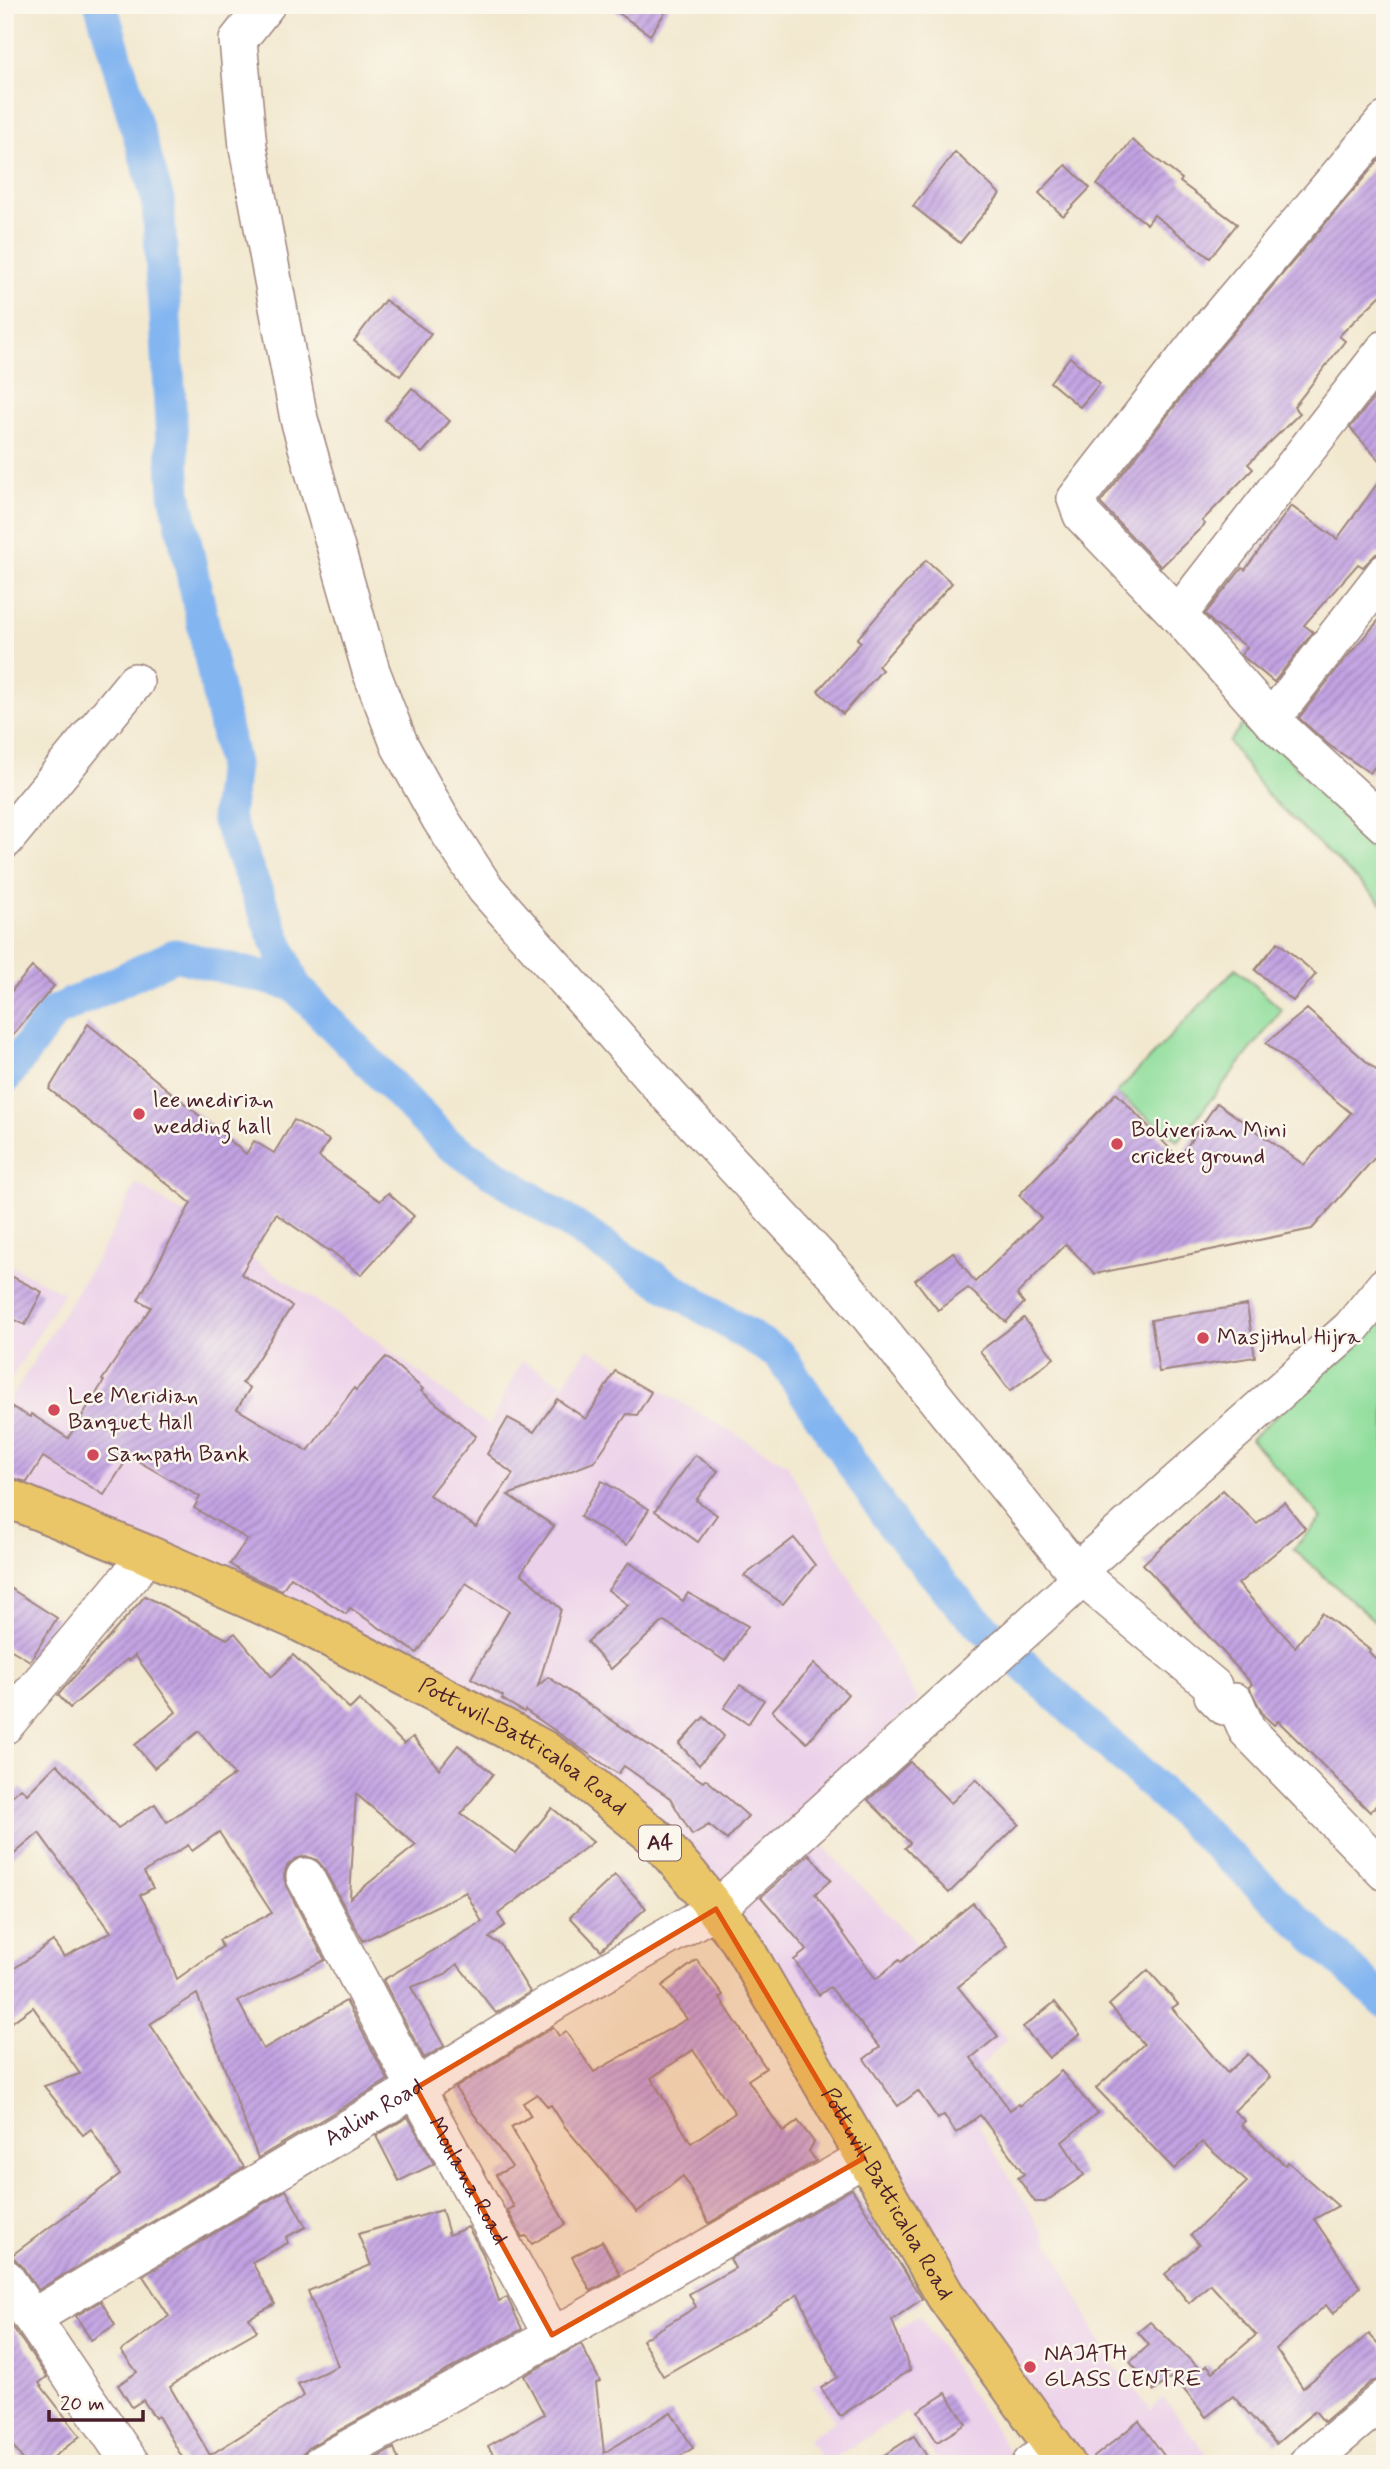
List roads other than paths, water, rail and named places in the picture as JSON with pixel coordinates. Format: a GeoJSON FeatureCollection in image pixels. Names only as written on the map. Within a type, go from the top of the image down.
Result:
{"type":"FeatureCollection","features":[{"type":"Feature","properties":{"kind":"highway","name":"Pottuvil-Batticaloa Road"},"geometry":{"type":"LineString","coordinates":[[5,1497],[148,1555],[294,1619],[544,1750],[656,1838],[739,1938],[945,2295],[1050,2458]]}},
{"type":"Feature","properties":{"kind":"street"},"geometry":{"type":"LineString","coordinates":[[266,5],[238,40],[248,147],[299,419],[371,671],[400,746],[441,820],[485,887],[669,1097],[842,1282],[1072,1581],[1213,1686],[1213,1695],[1224,1706],[1235,1702],[1247,1730],[1385,1872]]}},
{"type":"Feature","properties":{"kind":"street"},"geometry":{"type":"LineString","coordinates":[[1385,121],[1199,341],[1076,499],[1082,515],[1178,615],[1271,720],[1385,824]]}},
{"type":"Feature","properties":{"kind":"street"},"geometry":{"type":"LineString","coordinates":[[1178,615],[1385,349]]}},
{"type":"Feature","properties":{"kind":"street"},"geometry":{"type":"LineString","coordinates":[[1271,720],[1385,573]]}},
{"type":"Feature","properties":{"kind":"street"},"geometry":{"type":"LineString","coordinates":[[5,840],[135,682]]}},
{"type":"Feature","properties":{"kind":"street","name":"Aalim Road"},"geometry":{"type":"LineString","coordinates":[[32,2318],[416,2088],[555,2001],[716,1909],[1351,1328],[1385,1286]]}},
{"type":"Feature","properties":{"kind":"street"},"geometry":{"type":"LineString","coordinates":[[5,1725],[148,1555]]}},
{"type":"Feature","properties":{"kind":"street","name":"Moulana Road"},"geometry":{"type":"LineString","coordinates":[[304,1877],[552,2336]]}},
{"type":"Feature","properties":{"kind":"street"},"geometry":{"type":"LineString","coordinates":[[321,2464],[864,2158]]}},
{"type":"Feature","properties":{"kind":"street"},"geometry":{"type":"LineString","coordinates":[[5,2278],[131,2464]]}},
{"type":"Feature","properties":{"kind":"street"},"geometry":{"type":"LineString","coordinates":[[1307,2464],[1385,2398]]}},
{"type":"Feature","properties":{"kind":"waterway"},"geometry":{"type":"LineString","coordinates":[[101,5],[158,200],[175,493],[233,764],[227,818],[294,985],[447,1143],[615,1253],[780,1355],[892,1524],[964,1609],[1385,2002]]}},
{"type":"Feature","properties":{"kind":"waterway"},"geometry":{"type":"LineString","coordinates":[[5,1078],[54,1012],[175,955],[294,985]]}},
{"type":"Feature","properties":{"kind":"place","name":"lee medirian wedding hall"},"geometry":{"type":"Point","coordinates":[139,1114]}},
{"type":"Feature","properties":{"kind":"place","name":"Boliverian Mini cricket ground"},"geometry":{"type":"Point","coordinates":[1117,1144]}},
{"type":"Feature","properties":{"kind":"place","name":"Masjithul Hijra"},"geometry":{"type":"Point","coordinates":[1203,1338]}},
{"type":"Feature","properties":{"kind":"place","name":"Lee Meridian Banquet Hall"},"geometry":{"type":"Point","coordinates":[54,1410]}},
{"type":"Feature","properties":{"kind":"place","name":"Sampath Bank"},"geometry":{"type":"Point","coordinates":[93,1455]}},
{"type":"Feature","properties":{"kind":"place","name":"NAJATH GLASS CENTRE"},"geometry":{"type":"Point","coordinates":[1030,2367]}}]}
